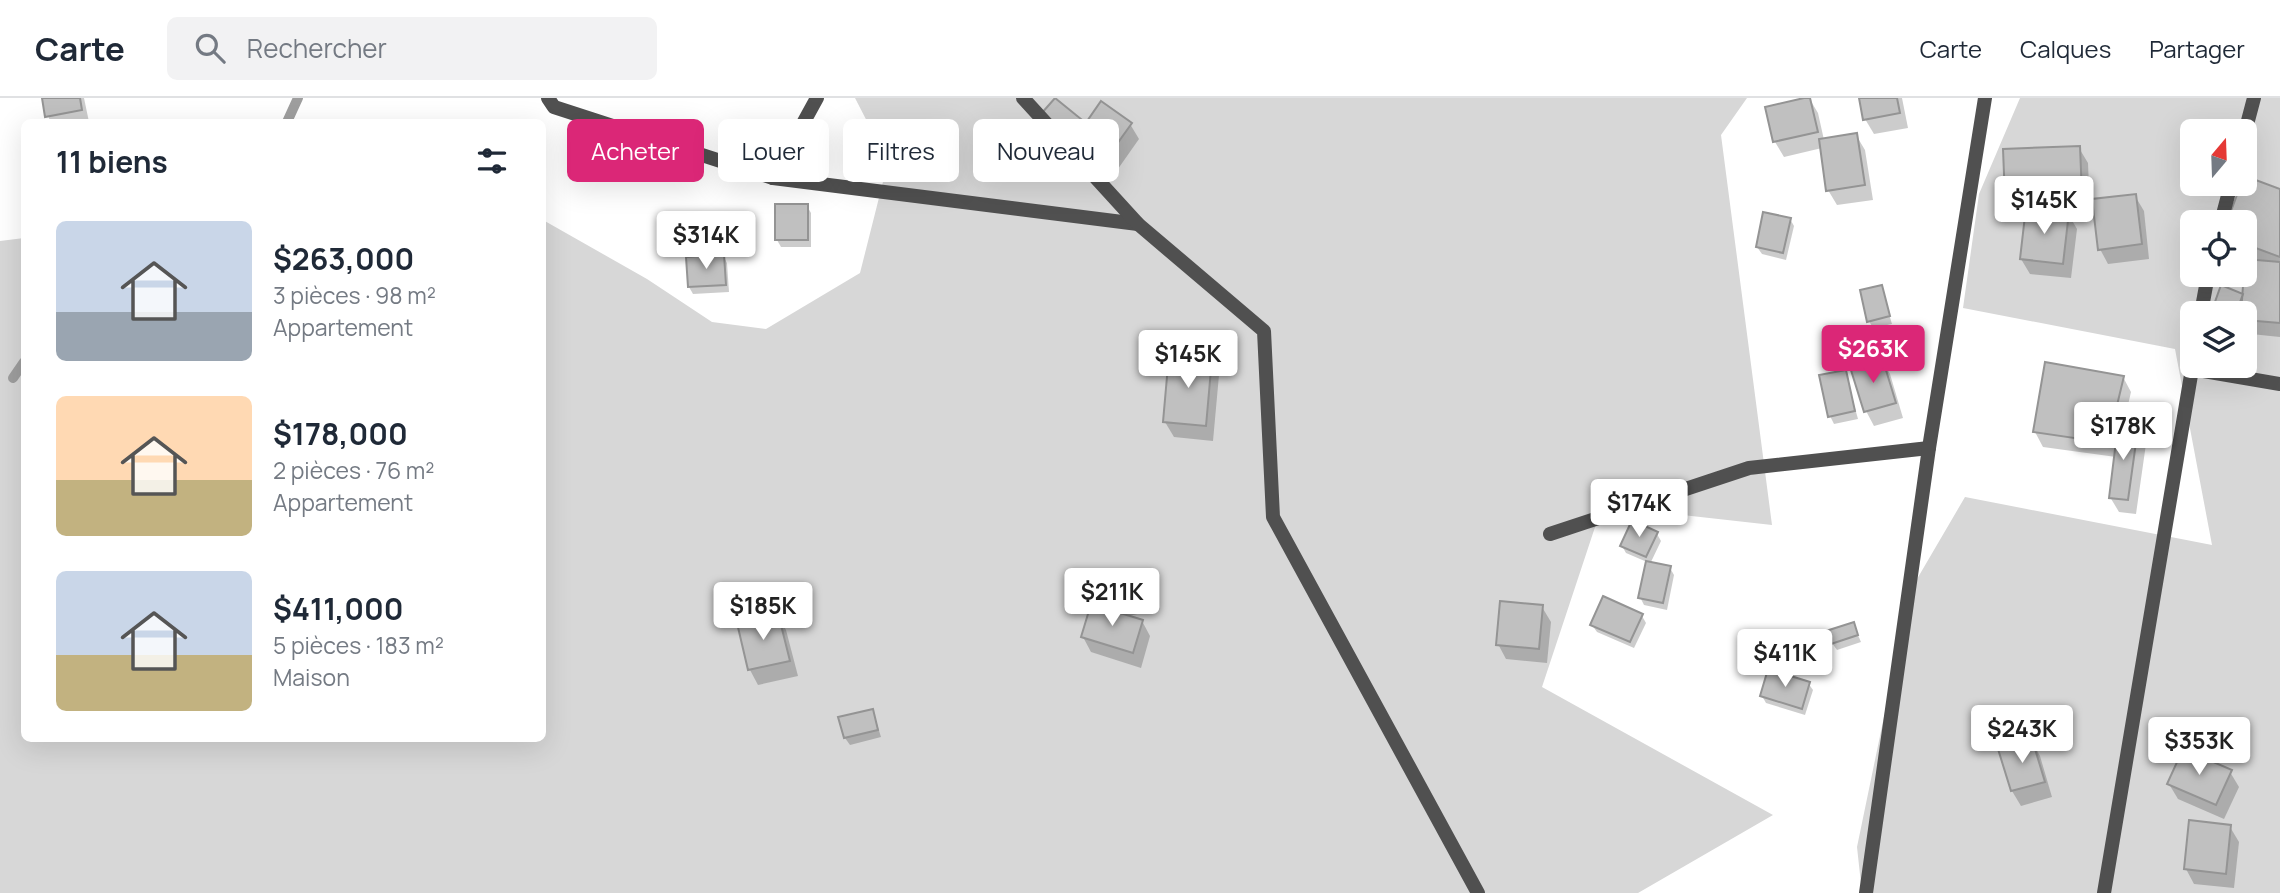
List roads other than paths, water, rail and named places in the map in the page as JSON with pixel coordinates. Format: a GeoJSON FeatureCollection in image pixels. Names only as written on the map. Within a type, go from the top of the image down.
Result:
{"type":"FeatureCollection","features":[{"type":"Feature","properties":{"kind":"street"},"geometry":{"type":"LineString","coordinates":[[548,98],[554,107],[718,160]]}},
{"type":"Feature","properties":{"kind":"street"},"geometry":{"type":"LineString","coordinates":[[805,119],[817,98]]}},
{"type":"Feature","properties":{"kind":"street"},"geometry":{"type":"LineString","coordinates":[[1023,98],[1138,224],[1264,331],[1273,517],[1478,893]]}},
{"type":"Feature","properties":{"kind":"street"},"geometry":{"type":"LineString","coordinates":[[1866,893],[1929,448],[1985,98]]}},
{"type":"Feature","properties":{"kind":"street"},"geometry":{"type":"LineString","coordinates":[[2248,119],[2254,98]]}},
{"type":"Feature","properties":{"kind":"street"},"geometry":{"type":"LineString","coordinates":[[805,182],[1138,224]]}},
{"type":"Feature","properties":{"kind":"street"},"geometry":{"type":"LineString","coordinates":[[2104,893],[2190,378]]}},
{"type":"Feature","properties":{"kind":"street"},"geometry":{"type":"LineString","coordinates":[[2251,378],[2280,384]]}},
{"type":"Feature","properties":{"kind":"street"},"geometry":{"type":"LineString","coordinates":[[1549,534],[1749,468],[1929,448]]}},
{"type":"Feature","properties":{"kind":"waterway"},"geometry":{"type":"LineString","coordinates":[[288,119],[298,98]]}},
{"type":"Feature","properties":{"kind":"waterway"},"geometry":{"type":"LineString","coordinates":[[13,378],[21,366]]}}]}
